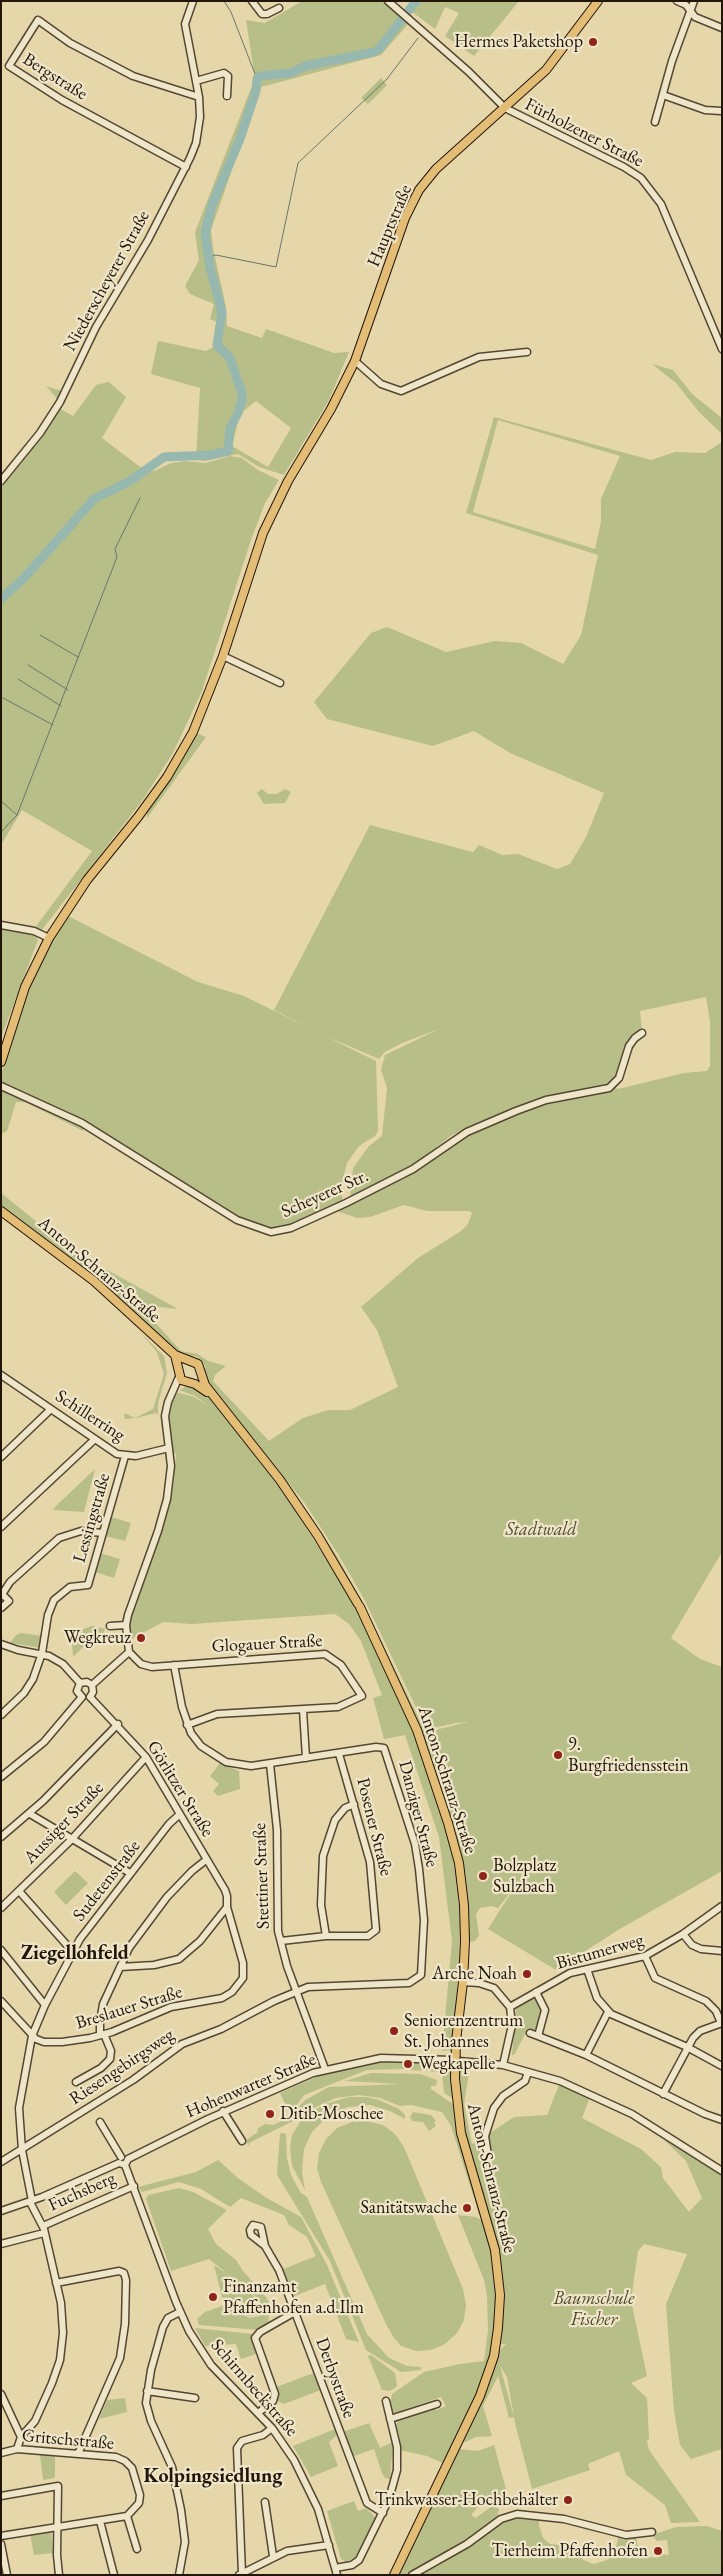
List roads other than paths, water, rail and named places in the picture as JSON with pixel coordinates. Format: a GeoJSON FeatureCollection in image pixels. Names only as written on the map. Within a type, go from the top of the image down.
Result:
{"type":"FeatureCollection","features":[{"type":"Feature","properties":{"kind":"main road","name":"Hauptstraße"},"geometry":{"type":"LineString","coordinates":[[1,1062],[25,987],[49,938],[87,880],[133,824],[167,777],[193,732],[223,656],[263,533],[288,481],[331,409],[354,360],[405,218],[419,190],[436,169],[546,70],[598,1]]}},
{"type":"Feature","properties":{"kind":"main road","name":"Anton-Schranz-Straße"},"geometry":{"type":"LineString","coordinates":[[1,1212],[82,1271],[174,1355],[200,1366],[201,1376],[213,1396],[280,1480],[318,1536],[359,1606],[407,1705],[448,1822],[459,1863],[464,1905],[463,1982],[456,2041],[455,2079],[460,2133],[495,2250],[500,2295],[498,2328],[494,2356],[480,2396],[394,2575]]}},
{"type":"Feature","properties":{"kind":"main road","name":"Anton-Schranz-Straße"},"geometry":{"type":"LineString","coordinates":[[174,1355],[179,1373],[189,1384],[213,1396]]}},
{"type":"Feature","properties":{"kind":"main road"},"geometry":{"type":"LineString","coordinates":[[179,1373],[182,1363],[189,1360]]}},
{"type":"Feature","properties":{"kind":"main road"},"geometry":{"type":"LineString","coordinates":[[189,1384],[201,1376]]}},
{"type":"Feature","properties":{"kind":"street","name":"Niederscheyerer Straße"},"geometry":{"type":"LineString","coordinates":[[1,481],[40,433],[57,406],[96,326],[126,279],[186,167],[196,143],[200,117],[199,97],[185,24],[193,1]]}},
{"type":"Feature","properties":{"kind":"street"},"geometry":{"type":"LineString","coordinates":[[252,1],[262,14],[267,14],[279,8]]}},
{"type":"Feature","properties":{"kind":"street","name":"Fürholzener Straße"},"geometry":{"type":"LineString","coordinates":[[388,1],[469,72],[505,108],[624,167],[641,178],[661,204],[722,349]]}},
{"type":"Feature","properties":{"kind":"street"},"geometry":{"type":"LineString","coordinates":[[678,1],[695,17],[722,28]]}},
{"type":"Feature","properties":{"kind":"street"},"geometry":{"type":"LineString","coordinates":[[655,122],[672,61],[688,22],[694,1]]}},
{"type":"Feature","properties":{"kind":"street","name":"Bergstraße"},"geometry":{"type":"LineString","coordinates":[[186,167],[62,100],[9,66],[38,20],[70,43],[133,76],[199,97]]}},
{"type":"Feature","properties":{"kind":"street"},"geometry":{"type":"LineString","coordinates":[[196,81],[224,73],[228,76],[227,96]]}},
{"type":"Feature","properties":{"kind":"street"},"geometry":{"type":"LineString","coordinates":[[663,94],[705,110],[721,111]]}},
{"type":"Feature","properties":{"kind":"street"},"geometry":{"type":"LineString","coordinates":[[354,360],[381,384],[402,392],[479,357],[527,352]]}},
{"type":"Feature","properties":{"kind":"street"},"geometry":{"type":"LineString","coordinates":[[223,656],[280,683]]}},
{"type":"Feature","properties":{"kind":"street"},"geometry":{"type":"LineString","coordinates":[[1,925],[34,931],[49,938]]}},
{"type":"Feature","properties":{"kind":"street","name":"Scheyerer Str."},"geometry":{"type":"LineString","coordinates":[[1,1086],[82,1123],[237,1220],[271,1232],[291,1228],[346,1203],[412,1169],[467,1132],[516,1111],[560,1097],[610,1088],[618,1078],[629,1046],[642,1033]]}},
{"type":"Feature","properties":{"kind":"street"},"geometry":{"type":"LineString","coordinates":[[92,1685],[129,1652],[126,1625],[167,1499],[170,1474],[165,1416],[179,1373]]}},
{"type":"Feature","properties":{"kind":"street","name":"Schillerring"},"geometry":{"type":"LineString","coordinates":[[1,1375],[115,1452],[125,1456],[142,1455],[169,1448]]}},
{"type":"Feature","properties":{"kind":"street"},"geometry":{"type":"LineString","coordinates":[[174,1391],[189,1384]]}},
{"type":"Feature","properties":{"kind":"street"},"geometry":{"type":"LineString","coordinates":[[1,1457],[51,1409]]}},
{"type":"Feature","properties":{"kind":"street"},"geometry":{"type":"LineString","coordinates":[[1,1527],[95,1439]]}},
{"type":"Feature","properties":{"kind":"street","name":"Lessingstraße"},"geometry":{"type":"LineString","coordinates":[[42,1653],[51,1604],[61,1593],[70,1587],[88,1585],[125,1456]]}},
{"type":"Feature","properties":{"kind":"street"},"geometry":{"type":"LineString","coordinates":[[1,1608],[9,1601],[2,1595],[10,1582],[59,1538],[80,1531],[103,1533]]}},
{"type":"Feature","properties":{"kind":"street"},"geometry":{"type":"LineString","coordinates":[[110,1626],[126,1625]]}},
{"type":"Feature","properties":{"kind":"street"},"geometry":{"type":"LineString","coordinates":[[1,1644],[18,1650],[42,1653],[63,1664],[80,1683]]}},
{"type":"Feature","properties":{"kind":"street","name":"Glogauer Straße"},"geometry":{"type":"LineString","coordinates":[[129,1652],[146,1666],[281,1656],[330,1655],[350,1675],[362,1696],[338,1707],[217,1714],[187,1725]]}},
{"type":"Feature","properties":{"kind":"street"},"geometry":{"type":"LineString","coordinates":[[1,1715],[28,1687],[42,1653]]}},
{"type":"Feature","properties":{"kind":"street","name":"Danziger Straße"},"geometry":{"type":"LineString","coordinates":[[174,1665],[187,1725],[196,1740],[221,1760],[246,1767],[380,1747],[385,1751],[417,1858],[424,1920],[422,1972],[419,1978],[409,1983],[308,1987],[296,1992]]}},
{"type":"Feature","properties":{"kind":"street"},"geometry":{"type":"LineString","coordinates":[[80,1683],[87,1682],[92,1685]]}},
{"type":"Feature","properties":{"kind":"street"},"geometry":{"type":"LineString","coordinates":[[80,1683],[77,1691],[82,1697]]}},
{"type":"Feature","properties":{"kind":"street"},"geometry":{"type":"LineString","coordinates":[[1,1777],[44,1742],[82,1697],[90,1696],[93,1692],[92,1685]]}},
{"type":"Feature","properties":{"kind":"street","name":"Görlitzer Straße"},"geometry":{"type":"LineString","coordinates":[[90,1696],[118,1724],[146,1757],[226,1892],[227,1907]]}},
{"type":"Feature","properties":{"kind":"street"},"geometry":{"type":"LineString","coordinates":[[303,1710],[306,1758]]}},
{"type":"Feature","properties":{"kind":"street"},"geometry":{"type":"LineString","coordinates":[[1,1837],[30,1814],[118,1724]]}},
{"type":"Feature","properties":{"kind":"street","name":"Posener Straße"},"geometry":{"type":"LineString","coordinates":[[281,1941],[326,1936],[368,1936],[374,1933],[377,1927],[370,1862],[339,1754]]}},
{"type":"Feature","properties":{"kind":"street","name":"Aussiger Straße"},"geometry":{"type":"LineString","coordinates":[[1,1908],[71,1840],[146,1757]]}},
{"type":"Feature","properties":{"kind":"street","name":"Stettiner Straße"},"geometry":{"type":"LineString","coordinates":[[270,1764],[277,1830],[276,1898],[281,1941],[296,1992],[325,2069]]}},
{"type":"Feature","properties":{"kind":"street"},"geometry":{"type":"LineString","coordinates":[[326,1936],[321,1896],[325,1847],[335,1820],[345,1808],[354,1804]]}},
{"type":"Feature","properties":{"kind":"street"},"geometry":{"type":"LineString","coordinates":[[30,1814],[71,1840],[130,1873]]}},
{"type":"Feature","properties":{"kind":"street","name":"Sudetenstraße"},"geometry":{"type":"LineString","coordinates":[[21,2437],[33,2425],[38,2416],[60,2360],[63,2323],[44,2230],[31,2202],[22,2150],[19,2108],[32,2036],[45,2005],[73,1952],[130,1873],[169,1824],[180,1814]]}},
{"type":"Feature","properties":{"kind":"street"},"geometry":{"type":"LineString","coordinates":[[76,2082],[101,2068],[110,2060],[111,2051],[102,2035],[101,2010],[129,1948],[157,1909],[192,1870],[206,1860]]}},
{"type":"Feature","properties":{"kind":"street"},"geometry":{"type":"LineString","coordinates":[[19,1891],[73,1952]]}},
{"type":"Feature","properties":{"kind":"street","name":"Bistumerweg"},"geometry":{"type":"LineString","coordinates":[[510,2007],[565,1975],[645,1956],[683,1934],[722,1906]]}},
{"type":"Feature","properties":{"kind":"street"},"geometry":{"type":"LineString","coordinates":[[120,1966],[154,1966],[178,1959],[200,1941],[227,1907]]}},
{"type":"Feature","properties":{"kind":"street","name":"Breslauer Straße"},"geometry":{"type":"LineString","coordinates":[[32,2036],[49,2043],[102,2035],[160,2011],[210,2002],[232,1992],[243,1978],[244,1968],[227,1907]]}},
{"type":"Feature","properties":{"kind":"street"},"geometry":{"type":"LineString","coordinates":[[683,1934],[696,1947],[708,1951],[722,1951]]}},
{"type":"Feature","properties":{"kind":"street"},"geometry":{"type":"LineString","coordinates":[[1,1950],[45,2005]]}},
{"type":"Feature","properties":{"kind":"street"},"geometry":{"type":"LineString","coordinates":[[645,1956],[655,1978],[706,2001],[716,2011],[721,2023],[700,2031],[687,2047],[663,2094]]}},
{"type":"Feature","properties":{"kind":"street"},"geometry":{"type":"LineString","coordinates":[[587,1969],[595,1993],[608,2012],[687,2047],[722,2066]]}},
{"type":"Feature","properties":{"kind":"street"},"geometry":{"type":"LineString","coordinates":[[463,1982],[479,1983],[494,1988],[510,2007],[512,2025],[503,2065]]}},
{"type":"Feature","properties":{"kind":"street","name":"Riesengebirgsweg"},"geometry":{"type":"LineString","coordinates":[[1,2162],[133,2080],[182,2044],[221,2029],[274,2001],[296,1992]]}},
{"type":"Feature","properties":{"kind":"street"},"geometry":{"type":"LineString","coordinates":[[536,1992],[545,2010],[538,2036]]}},
{"type":"Feature","properties":{"kind":"street"},"geometry":{"type":"LineString","coordinates":[[1,2001],[32,2036]]}},
{"type":"Feature","properties":{"kind":"street"},"geometry":{"type":"LineString","coordinates":[[586,2055],[608,2012]]}},
{"type":"Feature","properties":{"kind":"street"},"geometry":{"type":"LineString","coordinates":[[530,2033],[586,2055],[663,2094],[722,2120]]}},
{"type":"Feature","properties":{"kind":"street","name":"Hohenwarter Straße"},"geometry":{"type":"LineString","coordinates":[[1,2211],[31,2202],[123,2161],[275,2088],[325,2069],[381,2058],[503,2065],[560,2081],[632,2114],[722,2171]]}},
{"type":"Feature","properties":{"kind":"street"},"geometry":{"type":"LineString","coordinates":[[488,2154],[485,2136],[494,2108],[503,2096],[525,2081],[528,2072]]}},
{"type":"Feature","properties":{"kind":"street"},"geometry":{"type":"LineString","coordinates":[[224,2111],[242,2141]]}},
{"type":"Feature","properties":{"kind":"street","name":"Schirmbeckstraße"},"geometry":{"type":"LineString","coordinates":[[100,2122],[123,2161],[134,2186],[180,2312],[192,2336],[211,2365],[272,2428],[292,2455],[310,2490],[336,2572]]}},
{"type":"Feature","properties":{"kind":"street","name":"Fuchsberg"},"geometry":{"type":"LineString","coordinates":[[1,2244],[44,2230],[134,2186]]}},
{"type":"Feature","properties":{"kind":"street","name":"Derbystraße"},"geometry":{"type":"LineString","coordinates":[[265,2246],[277,2266],[367,2503],[383,2513]]}},
{"type":"Feature","properties":{"kind":"street"},"geometry":{"type":"LineString","coordinates":[[56,2283],[119,2271],[124,2273],[126,2280],[120,2358],[78,2454]]}},
{"type":"Feature","properties":{"kind":"street"},"geometry":{"type":"LineString","coordinates":[[179,2575],[185,2542],[182,2510],[172,2467],[148,2412],[147,2392],[165,2322],[180,2312]]}},
{"type":"Feature","properties":{"kind":"street"},"geometry":{"type":"LineString","coordinates":[[258,2413],[273,2401],[275,2394],[255,2338],[260,2332],[295,2312]]}},
{"type":"Feature","properties":{"kind":"street"},"geometry":{"type":"LineString","coordinates":[[147,2392],[195,2398]]}},
{"type":"Feature","properties":{"kind":"street"},"geometry":{"type":"LineString","coordinates":[[1,2394],[21,2437],[17,2449]]}},
{"type":"Feature","properties":{"kind":"street"},"geometry":{"type":"LineString","coordinates":[[336,2572],[359,2560],[389,2499],[397,2462],[397,2447],[386,2401]]}},
{"type":"Feature","properties":{"kind":"street"},"geometry":{"type":"LineString","coordinates":[[390,2419],[437,2404]]}},
{"type":"Feature","properties":{"kind":"street"},"geometry":{"type":"LineString","coordinates":[[272,2428],[263,2435],[242,2441],[237,2448],[240,2574],[272,2556],[292,2549],[329,2545]]}},
{"type":"Feature","properties":{"kind":"street","name":"Gritschstraße"},"geometry":{"type":"LineString","coordinates":[[1,2453],[17,2449],[116,2457],[128,2463],[136,2478],[140,2495],[138,2503],[127,2516]]}},
{"type":"Feature","properties":{"kind":"street"},"geometry":{"type":"LineString","coordinates":[[1,2496],[58,2486],[59,2575]]}},
{"type":"Feature","properties":{"kind":"street"},"geometry":{"type":"LineString","coordinates":[[265,2502],[272,2556]]}},
{"type":"Feature","properties":{"kind":"street"},"geometry":{"type":"LineString","coordinates":[[412,2575],[466,2544],[495,2523],[512,2514],[534,2514],[564,2519],[597,2526],[619,2534],[634,2536],[652,2532]]}},
{"type":"Feature","properties":{"kind":"street"},"geometry":{"type":"LineString","coordinates":[[1,2536],[127,2516],[137,2549]]}},
{"type":"Feature","properties":{"kind":"street"},"geometry":{"type":"LineString","coordinates":[[100,2521],[114,2575]]}},
{"type":"Feature","properties":{"kind":"street"},"geometry":{"type":"LineString","coordinates":[[1,2544],[7,2575]]}},
{"type":"Feature","properties":{"kind":"waterway"},"geometry":{"type":"LineString","coordinates":[[224,1],[231,12],[257,79]]}},
{"type":"Feature","properties":{"kind":"waterway"},"geometry":{"type":"LineString","coordinates":[[1,599],[24,578],[94,499],[130,481],[164,457],[210,455],[228,451],[230,428],[238,413],[242,393],[230,358],[217,345],[222,312],[210,267],[205,233],[212,205],[240,139],[256,91],[257,79],[260,76],[291,73],[305,66],[374,52],[379,49],[416,1]]}},
{"type":"Feature","properties":{"kind":"waterway"},"geometry":{"type":"LineString","coordinates":[[208,257],[216,255],[276,267],[298,163],[387,79],[418,38]]}},
{"type":"Feature","properties":{"kind":"waterway"},"geometry":{"type":"LineString","coordinates":[[1,832],[17,815],[117,557],[115,549],[140,498]]}},
{"type":"Feature","properties":{"kind":"waterway"},"geometry":{"type":"LineString","coordinates":[[40,635],[78,657]]}},
{"type":"Feature","properties":{"kind":"waterway"},"geometry":{"type":"LineString","coordinates":[[28,665],[68,690]]}},
{"type":"Feature","properties":{"kind":"waterway"},"geometry":{"type":"LineString","coordinates":[[18,679],[61,706]]}},
{"type":"Feature","properties":{"kind":"waterway"},"geometry":{"type":"LineString","coordinates":[[3,698],[53,725]]}},
{"type":"Feature","properties":{"kind":"waterway"},"geometry":{"type":"LineString","coordinates":[[1,801],[17,815]]}},
{"type":"Feature","properties":{"kind":"place","name":"Hermes Paketshop"},"geometry":{"type":"Point","coordinates":[593,42]}},
{"type":"Feature","properties":{"kind":"place","name":"Wegkreuz"},"geometry":{"type":"Point","coordinates":[141,1638]}},
{"type":"Feature","properties":{"kind":"place","name":"9. Burgfriedensstein"},"geometry":{"type":"Point","coordinates":[558,1755]}},
{"type":"Feature","properties":{"kind":"place","name":"Bolzplatz Sulzbach"},"geometry":{"type":"Point","coordinates":[483,1876]}},
{"type":"Feature","properties":{"kind":"place","name":"Arche Noah"},"geometry":{"type":"Point","coordinates":[527,1974]}},
{"type":"Feature","properties":{"kind":"place","name":"Seniorenzentrum St. Johannes"},"geometry":{"type":"Point","coordinates":[394,2031]}},
{"type":"Feature","properties":{"kind":"place","name":"Wegkapelle"},"geometry":{"type":"Point","coordinates":[408,2064]}},
{"type":"Feature","properties":{"kind":"place","name":"Ditib-Moschee"},"geometry":{"type":"Point","coordinates":[270,2114]}},
{"type":"Feature","properties":{"kind":"place","name":"Sanitätswache"},"geometry":{"type":"Point","coordinates":[467,2208]}},
{"type":"Feature","properties":{"kind":"place","name":"Finanzamt Pfaffenhofen a.d.Ilm"},"geometry":{"type":"Point","coordinates":[213,2297]}},
{"type":"Feature","properties":{"kind":"place","name":"Trinkwasser-Hochbehälter"},"geometry":{"type":"Point","coordinates":[568,2500]}},
{"type":"Feature","properties":{"kind":"place","name":"Tierheim Pfaffenhofen"},"geometry":{"type":"Point","coordinates":[658,2551]}},
{"type":"Feature","properties":{"kind":"district","name":"Ziegellohfeld"},"geometry":{"type":"Point","coordinates":[75,1954]}},
{"type":"Feature","properties":{"kind":"district","name":"Kolpingsiedlung"},"geometry":{"type":"Point","coordinates":[213,2477]}},
{"type":"Feature","properties":{"kind":"park label","name":"Stadtwald"},"geometry":{"type":"Point","coordinates":[541,1530]}},
{"type":"Feature","properties":{"kind":"park label","name":"Baumschule Fischer"},"geometry":{"type":"Point","coordinates":[594,2309]}}]}
